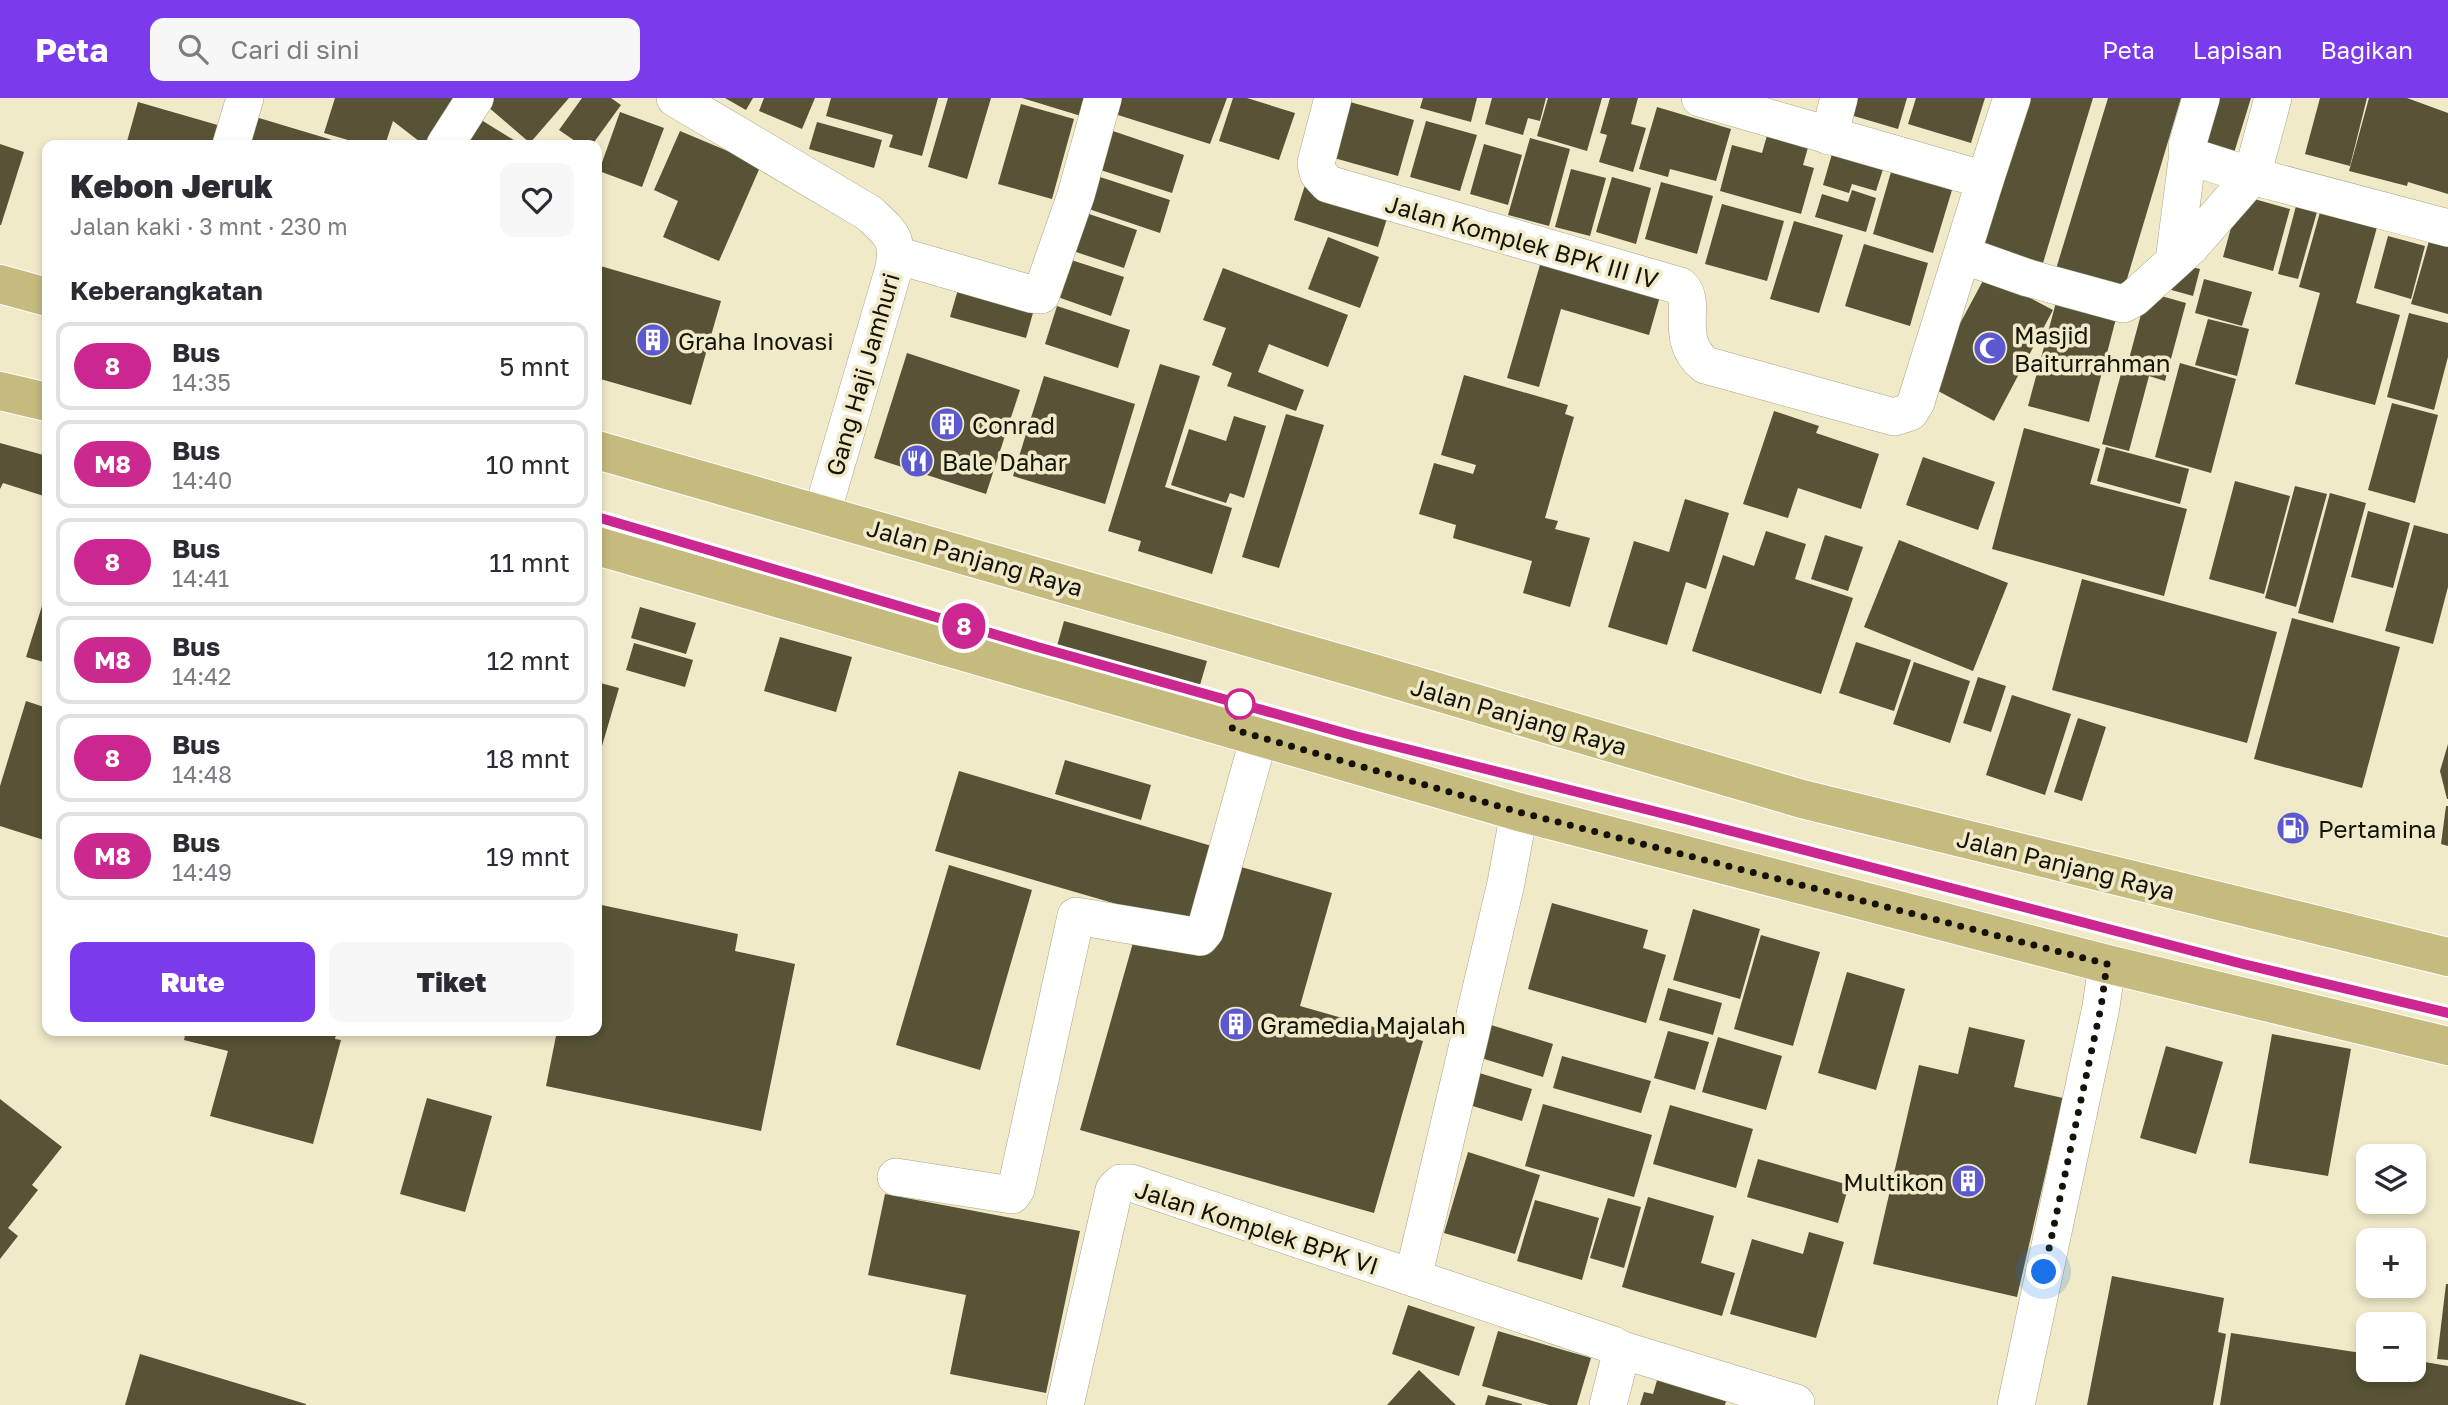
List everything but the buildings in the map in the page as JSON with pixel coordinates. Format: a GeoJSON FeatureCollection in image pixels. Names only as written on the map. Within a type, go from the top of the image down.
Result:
{"type":"FeatureCollection","features":[{"type":"Feature","properties":{"kind":"main road"},"geometry":{"type":"LineString","coordinates":[[0,284],[42,296]]}},
{"type":"Feature","properties":{"kind":"main road"},"geometry":{"type":"LineString","coordinates":[[0,391],[42,401]]}},
{"type":"Feature","properties":{"kind":"main road","name":"Jalan Panjang Raya"},"geometry":{"type":"LineString","coordinates":[[602,451],[1802,799],[2448,957]]}},
{"type":"Feature","properties":{"kind":"main road"},"geometry":{"type":"LineString","coordinates":[[602,547],[1519,812],[2107,964],[2448,1046]]}},
{"type":"Feature","properties":{"kind":"street"},"geometry":{"type":"LineString","coordinates":[[232,140],[244,98]]}},
{"type":"Feature","properties":{"kind":"street"},"geometry":{"type":"LineString","coordinates":[[448,140],[475,98]]}},
{"type":"Feature","properties":{"kind":"street","name":"Gang Haji Jamhuri"},"geometry":{"type":"LineString","coordinates":[[822,513],[896,255],[1041,295],[1076,195],[1103,98]]}},
{"type":"Feature","properties":{"kind":"street","name":"Jalan Komplek BPK III IV"},"geometry":{"type":"LineString","coordinates":[[1333,98],[1316,163],[1318,173],[1328,184],[1680,286],[1686,294],[1688,344],[1705,365],[1894,417],[1910,412],[1916,402],[2012,98]]}},
{"type":"Feature","properties":{"kind":"street"},"geometry":{"type":"LineString","coordinates":[[1700,98],[1985,180]]}},
{"type":"Feature","properties":{"kind":"street"},"geometry":{"type":"LineString","coordinates":[[1829,136],[1839,98]]}},
{"type":"Feature","properties":{"kind":"street"},"geometry":{"type":"LineString","coordinates":[[2174,261],[2187,146],[2201,98]]}},
{"type":"Feature","properties":{"kind":"street"},"geometry":{"type":"LineString","coordinates":[[1963,255],[2028,278],[2123,304],[2134,298],[2174,261],[2252,176],[2273,98]]}},
{"type":"Feature","properties":{"kind":"street"},"geometry":{"type":"LineString","coordinates":[[681,99],[869,213],[894,236],[896,255]]}},
{"type":"Feature","properties":{"kind":"street"},"geometry":{"type":"LineString","coordinates":[[2188,153],[2195,158],[2252,176],[2448,228]]}},
{"type":"Feature","properties":{"kind":"street"},"geometry":{"type":"LineString","coordinates":[[896,1177],[1012,1195],[1016,1189],[1076,916],[1200,937],[1205,931],[1259,737]]}},
{"type":"Feature","properties":{"kind":"street","name":"Jalan Komplek BPK VI"},"geometry":{"type":"LineString","coordinates":[[1413,1279],[1506,883],[1519,812]]}},
{"type":"Feature","properties":{"kind":"street"},"geometry":{"type":"LineString","coordinates":[[2016,1405],[2101,1007],[2107,964]]}},
{"type":"Feature","properties":{"kind":"street","name":"Jalan Komplek BPK VI"},"geometry":{"type":"LineString","coordinates":[[1065,1405],[1114,1190],[1121,1183],[1131,1183],[1622,1350],[1796,1404]]}},
{"type":"Feature","properties":{"kind":"street"},"geometry":{"type":"LineString","coordinates":[[1608,1405],[1622,1350]]}},
{"type":"Feature","properties":{"kind":"bus line","name":"8"},"geometry":{"type":"LineString","coordinates":[[602,518],[1034,646],[1355,736],[2243,964],[2448,1013]]}},
{"type":"Feature","properties":{"kind":"place","name":"Graha Inovasi"},"geometry":{"type":"Point","coordinates":[653,340]}},
{"type":"Feature","properties":{"kind":"place","name":"Masjid Baiturrahman"},"geometry":{"type":"Point","coordinates":[1990,348]}},
{"type":"Feature","properties":{"kind":"place","name":"Conrad"},"geometry":{"type":"Point","coordinates":[947,424]}},
{"type":"Feature","properties":{"kind":"place","name":"Bale Dahar"},"geometry":{"type":"Point","coordinates":[917,461]}},
{"type":"Feature","properties":{"kind":"place","name":"Pertamina"},"geometry":{"type":"Point","coordinates":[2293,828]}},
{"type":"Feature","properties":{"kind":"place","name":"Gramedia Majalah"},"geometry":{"type":"Point","coordinates":[1236,1024]}},
{"type":"Feature","properties":{"kind":"place","name":"Multikon"},"geometry":{"type":"Point","coordinates":[1968,1181]}},
{"type":"Feature","properties":{"kind":"route"},"geometry":{"type":"LineString","coordinates":[[1240,704],[1232,729],[1519,812],[2107,964],[2101,1007],[2044,1272]]}}]}
